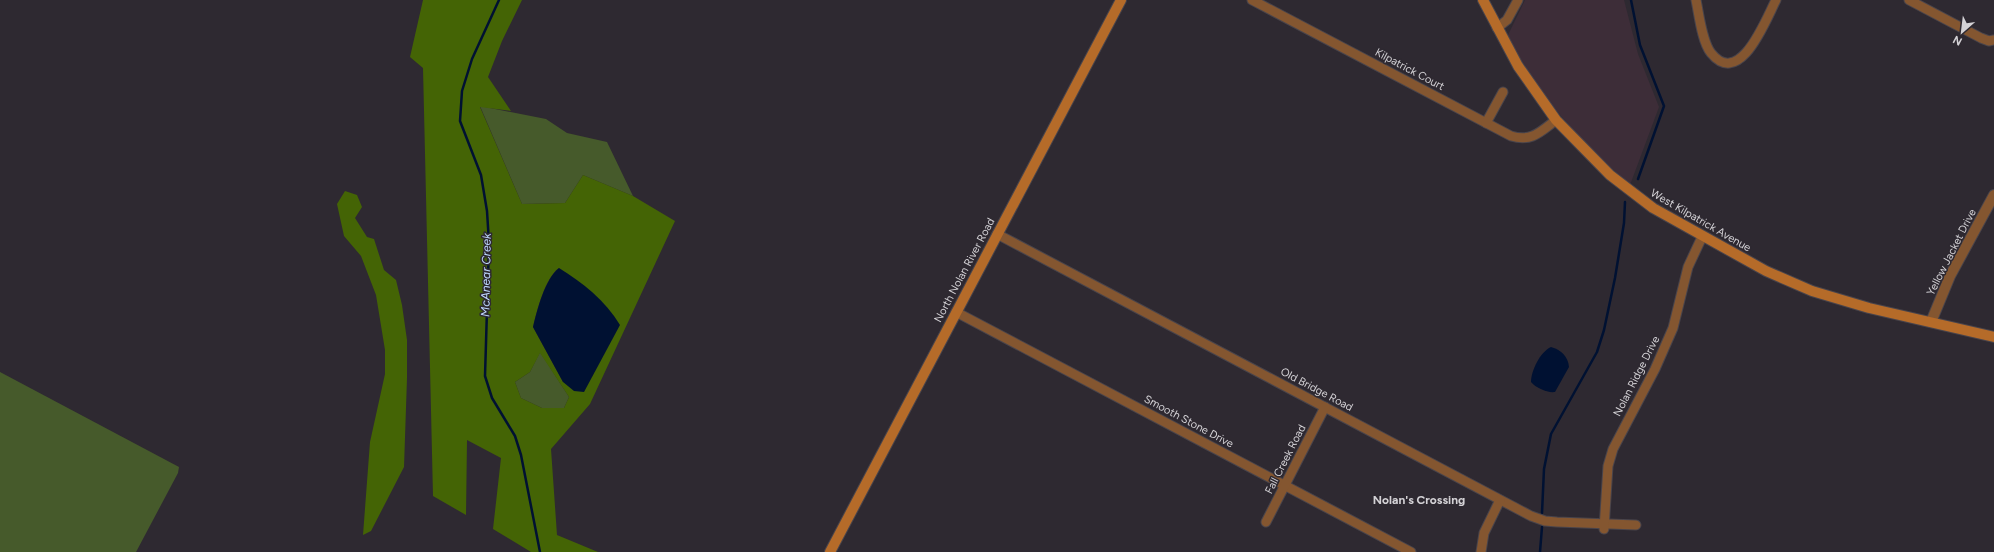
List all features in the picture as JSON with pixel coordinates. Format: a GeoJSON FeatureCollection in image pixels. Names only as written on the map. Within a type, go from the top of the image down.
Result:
{"type":"FeatureCollection","features":[{"type":"Feature","properties":{"kind":"main road","name":"North Nolan River Road"},"geometry":{"type":"LineString","coordinates":[[830,552],[1121,0]]}},
{"type":"Feature","properties":{"kind":"main road","name":"West Kilpatrick Avenue"},"geometry":{"type":"LineString","coordinates":[[1483,0],[1527,81],[1556,120],[1579,145],[1621,184],[1653,208],[1702,237],[1766,271],[1812,291],[1869,308],[1994,336]]}},
{"type":"Feature","properties":{"kind":"street","name":"Kilpatrick Court"},"geometry":{"type":"LineString","coordinates":[[1252,0],[1511,136],[1525,139],[1540,132],[1556,120]]}},
{"type":"Feature","properties":{"kind":"street"},"geometry":{"type":"LineString","coordinates":[[1497,28],[1507,20],[1518,0]]}},
{"type":"Feature","properties":{"kind":"street"},"geometry":{"type":"LineString","coordinates":[[1696,0],[1706,41],[1711,53],[1722,62],[1728,63],[1735,62],[1750,50],[1776,0]]}},
{"type":"Feature","properties":{"kind":"street"},"geometry":{"type":"LineString","coordinates":[[1909,0],[1981,38],[1989,41],[1994,40]]}},
{"type":"Feature","properties":{"kind":"street"},"geometry":{"type":"LineString","coordinates":[[1486,123],[1504,92]]}},
{"type":"Feature","properties":{"kind":"street","name":"Yellow Jacket Drive"},"geometry":{"type":"LineString","coordinates":[[1931,322],[1950,276],[1994,195]]}},
{"type":"Feature","properties":{"kind":"street","name":"Old Bridge Road"},"geometry":{"type":"LineString","coordinates":[[997,234],[1539,520],[1604,527],[1636,525]]}},
{"type":"Feature","properties":{"kind":"street","name":"Nolan Ridge Drive"},"geometry":{"type":"LineString","coordinates":[[1604,527],[1608,466],[1613,449],[1655,369],[1673,328],[1688,267],[1702,237]]}},
{"type":"Feature","properties":{"kind":"street","name":"Smooth Stone Drive"},"geometry":{"type":"LineString","coordinates":[[956,312],[1411,552]]}},
{"type":"Feature","properties":{"kind":"street","name":"Fall Creek Road"},"geometry":{"type":"LineString","coordinates":[[1266,522],[1325,407]]}},
{"type":"Feature","properties":{"kind":"street"},"geometry":{"type":"LineString","coordinates":[[1481,552],[1484,534],[1500,500]]}},
{"type":"Feature","properties":{"kind":"shaded area"},"geometry":{"type":"Polygon","coordinates":[[[1525,0],[1624,0],[1638,54],[1659,107],[1630,185],[1591,150],[1561,116],[1544,95],[1514,49],[1508,35],[1525,0]]]}},
{"type":"Feature","properties":{"kind":"green space"},"geometry":{"type":"Polygon","coordinates":[[[423,0],[522,0],[502,41],[488,77],[511,111],[480,107],[522,204],[565,203],[583,175],[633,196],[675,221],[590,404],[551,449],[557,535],[598,552],[531,552],[493,529],[501,458],[467,440],[466,515],[433,496],[423,68],[410,57],[423,0]],[[559,268],[554,273],[546,287],[539,303],[533,327],[563,382],[559,268]],[[540,353],[530,372],[515,382],[521,398],[542,408],[564,408],[569,397],[540,353]]]}},
{"type":"Feature","properties":{"kind":"green space"},"geometry":{"type":"Polygon","coordinates":[[[480,106],[546,119],[567,133],[607,142],[633,196],[583,175],[565,203],[522,204],[480,106]]]}},
{"type":"Feature","properties":{"kind":"green space"},"geometry":{"type":"Polygon","coordinates":[[[345,191],[357,195],[362,207],[355,218],[367,237],[374,239],[384,270],[396,280],[402,305],[407,340],[404,467],[371,531],[363,535],[370,442],[385,374],[385,350],[376,295],[361,256],[344,236],[337,204],[345,191]]]}},
{"type":"Feature","properties":{"kind":"green space"},"geometry":{"type":"Polygon","coordinates":[[[540,352],[569,397],[564,408],[542,408],[521,398],[515,382],[530,372],[540,352]]]}},
{"type":"Feature","properties":{"kind":"green space"},"geometry":{"type":"Polygon","coordinates":[[[0,372],[179,467],[178,473],[136,552],[0,552],[0,372]]]}},
{"type":"Feature","properties":{"kind":"water"},"geometry":{"type":"Polygon","coordinates":[[[559,268],[593,293],[608,308],[620,325],[584,392],[574,391],[563,382],[533,327],[539,304],[546,287],[554,273],[559,268]]]}},
{"type":"Feature","properties":{"kind":"water"},"geometry":{"type":"Polygon","coordinates":[[[1551,347],[1558,350],[1566,357],[1569,367],[1555,392],[1542,390],[1531,382],[1537,362],[1543,353],[1551,347]]]}},
{"type":"Feature","properties":{"kind":"waterway","name":"McAnear Creek"},"geometry":{"type":"LineString","coordinates":[[499,0],[472,59],[462,91],[460,121],[481,175],[487,211],[489,243],[485,376],[492,398],[515,436],[521,455],[540,552]]}},
{"type":"Feature","properties":{"kind":"waterway"},"geometry":{"type":"LineString","coordinates":[[1631,0],[1640,45],[1664,106],[1638,179]]}},
{"type":"Feature","properties":{"kind":"waterway"},"geometry":{"type":"LineString","coordinates":[[1542,513],[1544,469],[1551,434],[1597,352],[1604,330],[1615,278],[1624,223],[1625,202]]}},
{"type":"Feature","properties":{"kind":"waterway"},"geometry":{"type":"LineString","coordinates":[[1540,552],[1542,527]]}},
{"type":"Feature","properties":{"kind":"district","name":"Nolan's Crossing"},"geometry":{"type":"Point","coordinates":[1419,500]}}]}
